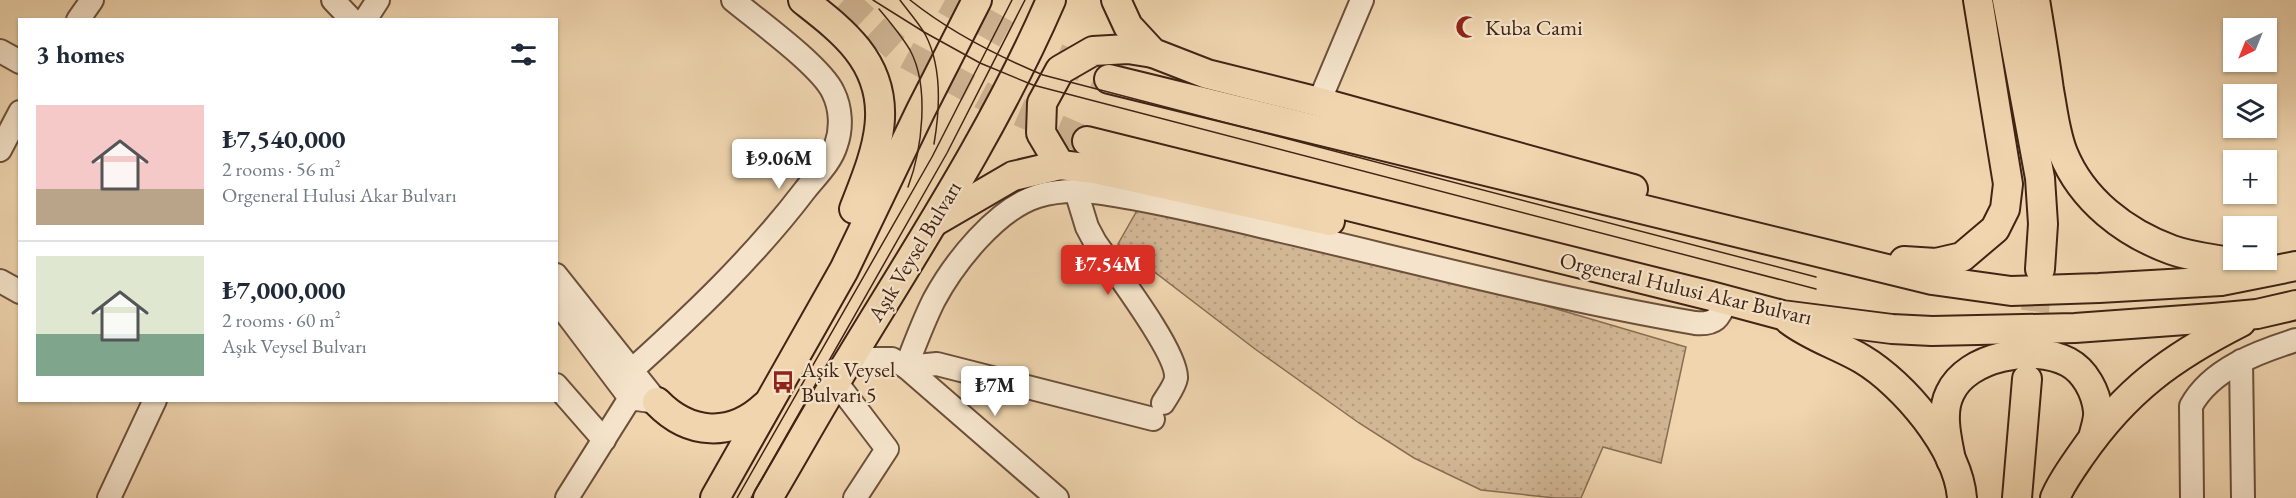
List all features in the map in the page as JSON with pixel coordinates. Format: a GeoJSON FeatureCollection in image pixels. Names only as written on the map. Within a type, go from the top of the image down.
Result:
{"type":"FeatureCollection","features":[{"type":"Feature","properties":{"kind":"main road"},"geometry":{"type":"LineString","coordinates":[[803,0],[841,32],[858,50],[870,70],[878,92],[881,113],[880,137],[844,234],[844,270]]}},
{"type":"Feature","properties":{"kind":"main road"},"geometry":{"type":"LineString","coordinates":[[715,498],[767,405],[783,382],[844,270],[977,0]]}},
{"type":"Feature","properties":{"kind":"main road","name":"Aşık Veysel Bulvarı"},"geometry":{"type":"LineString","coordinates":[[768,498],[934,222],[1027,55],[1051,0]]}},
{"type":"Feature","properties":{"kind":"main road"},"geometry":{"type":"LineString","coordinates":[[1116,0],[1128,26],[1153,53]]}},
{"type":"Feature","properties":{"kind":"main road"},"geometry":{"type":"LineString","coordinates":[[1836,257],[1936,263],[1962,257],[1995,229],[2005,209],[2008,184],[1978,0]]}},
{"type":"Feature","properties":{"kind":"main road"},"geometry":{"type":"LineString","coordinates":[[2007,0],[2040,178],[2043,224],[2040,269]]}},
{"type":"Feature","properties":{"kind":"main road"},"geometry":{"type":"LineString","coordinates":[[2035,0],[2055,128],[2063,153],[2079,183],[2108,215],[2137,235],[2173,251],[2242,264],[2268,272]]}},
{"type":"Feature","properties":{"kind":"main road"},"geometry":{"type":"LineString","coordinates":[[1060,165],[1041,133],[1042,103],[1060,70],[1093,51],[1128,50],[1153,53],[1207,74],[1319,102],[1640,191],[1739,235]]}},
{"type":"Feature","properties":{"kind":"main road"},"geometry":{"type":"LineString","coordinates":[[1109,79],[1739,235],[1932,280],[2011,291],[2221,281],[2296,266]]}},
{"type":"Feature","properties":{"kind":"main road","name":"Orgeneral Hulusi Akar Bulvarı"},"geometry":{"type":"LineString","coordinates":[[1087,141],[1782,315],[1892,329],[1985,332],[2075,328],[2257,314],[2296,305]]}},
{"type":"Feature","properties":{"kind":"main road"},"geometry":{"type":"LineString","coordinates":[[934,222],[1013,176],[1060,165],[1095,169],[1626,286],[1719,298]]}},
{"type":"Feature","properties":{"kind":"main road"},"geometry":{"type":"LineString","coordinates":[[2055,498],[2093,438],[2133,392],[2172,360],[2257,314]]}},
{"type":"Feature","properties":{"kind":"main road"},"geometry":{"type":"LineString","coordinates":[[1782,315],[1806,333],[1863,360],[1887,378],[1913,401],[1951,460]]}},
{"type":"Feature","properties":{"kind":"main road"},"geometry":{"type":"LineString","coordinates":[[1962,498],[1951,460],[1944,422],[1949,394],[1962,376],[1977,365],[2001,357],[2025,354],[2048,356],[2068,362],[2085,377],[2094,394],[2098,413],[2093,438]]}},
{"type":"Feature","properties":{"kind":"main road"},"geometry":{"type":"LineString","coordinates":[[2017,498],[2027,379]]}},
{"type":"Feature","properties":{"kind":"main road"},"geometry":{"type":"LineString","coordinates":[[644,400],[684,423],[707,428],[726,427],[746,421],[767,405]]}},
{"type":"Feature","properties":{"kind":"street"},"geometry":{"type":"LineString","coordinates":[[79,18],[92,0]]}},
{"type":"Feature","properties":{"kind":"street"},"geometry":{"type":"LineString","coordinates":[[320,0],[335,18]]}},
{"type":"Feature","properties":{"kind":"street"},"geometry":{"type":"LineString","coordinates":[[333,0],[350,18]]}},
{"type":"Feature","properties":{"kind":"street"},"geometry":{"type":"LineString","coordinates":[[366,18],[378,0]]}},
{"type":"Feature","properties":{"kind":"street"},"geometry":{"type":"LineString","coordinates":[[632,370],[701,307],[765,238],[832,155],[839,135],[840,114],[827,80],[733,0]]}},
{"type":"Feature","properties":{"kind":"street"},"geometry":{"type":"LineString","coordinates":[[1319,102],[1362,0]]}},
{"type":"Feature","properties":{"kind":"street"},"geometry":{"type":"LineString","coordinates":[[0,51],[18,61]]}},
{"type":"Feature","properties":{"kind":"street"},"geometry":{"type":"LineString","coordinates":[[0,150],[18,116]]}},
{"type":"Feature","properties":{"kind":"street"},"geometry":{"type":"LineString","coordinates":[[906,367],[935,298],[959,263],[980,238],[1019,205],[1038,196],[1067,190],[1098,192],[1166,204],[1483,279],[1695,323],[1707,324],[1722,313],[1719,298]]}},
{"type":"Feature","properties":{"kind":"street"},"geometry":{"type":"LineString","coordinates":[[906,367],[937,364],[1158,411],[1176,379],[1174,364],[1164,344],[1091,234],[1079,206],[1076,191]]}},
{"type":"Feature","properties":{"kind":"street"},"geometry":{"type":"LineString","coordinates":[[558,278],[632,370],[644,400]]}},
{"type":"Feature","properties":{"kind":"street"},"geometry":{"type":"LineString","coordinates":[[0,281],[18,291]]}},
{"type":"Feature","properties":{"kind":"street"},"geometry":{"type":"LineString","coordinates":[[558,302],[644,400]]}},
{"type":"Feature","properties":{"kind":"street"},"geometry":{"type":"LineString","coordinates":[[2192,498],[2191,406],[2203,388],[2241,361],[2258,352],[2296,340]]}},
{"type":"Feature","properties":{"kind":"street"},"geometry":{"type":"LineString","coordinates":[[855,498],[887,449],[843,370],[892,359],[906,367],[1057,498]]}},
{"type":"Feature","properties":{"kind":"street"},"geometry":{"type":"LineString","coordinates":[[2241,361],[2243,498]]}},
{"type":"Feature","properties":{"kind":"street"},"geometry":{"type":"LineString","coordinates":[[558,387],[604,440]]}},
{"type":"Feature","properties":{"kind":"street"},"geometry":{"type":"LineString","coordinates":[[567,498],[604,440],[644,400]]}},
{"type":"Feature","properties":{"kind":"street"},"geometry":{"type":"LineString","coordinates":[[109,498],[154,402]]}},
{"type":"Feature","properties":{"kind":"shaded area"},"geometry":{"type":"Polygon","coordinates":[[[1147,193],[1431,272],[1686,347],[1661,463],[1603,447],[1581,498],[1555,498],[1481,490],[1414,458],[1359,423],[1255,349],[1118,244],[1147,193]]]}},
{"type":"Feature","properties":{"kind":"tunnel"},"geometry":{"type":"LineString","coordinates":[[844,0],[899,51],[991,100],[1087,141]]}},
{"type":"Feature","properties":{"kind":"tunnel"},"geometry":{"type":"LineString","coordinates":[[945,0],[1020,42],[1109,79]]}},
{"type":"Feature","properties":{"kind":"tunnel"},"geometry":{"type":"LineString","coordinates":[[2030,353],[2040,269]]}},
{"type":"Feature","properties":{"kind":"tram line"},"geometry":{"type":"LineString","coordinates":[[873,0],[980,63],[1033,85],[1816,289]]}},
{"type":"Feature","properties":{"kind":"tram line"},"geometry":{"type":"LineString","coordinates":[[900,0],[931,46],[938,88],[938,117],[934,144]]}},
{"type":"Feature","properties":{"kind":"tram line"},"geometry":{"type":"LineString","coordinates":[[910,0],[973,42],[1043,75],[1816,277]]}},
{"type":"Feature","properties":{"kind":"tram line"},"geometry":{"type":"LineString","coordinates":[[737,498],[932,157],[1012,0]]}},
{"type":"Feature","properties":{"kind":"tram line"},"geometry":{"type":"LineString","coordinates":[[751,498],[947,153],[1025,0]]}},
{"type":"Feature","properties":{"kind":"tram line"},"geometry":{"type":"LineString","coordinates":[[879,9],[910,50],[920,82],[922,100],[920,137],[908,187]]}},
{"type":"Feature","properties":{"kind":"place","name":"Kuba Cami"},"geometry":{"type":"Point","coordinates":[1467,27]}},
{"type":"Feature","properties":{"kind":"place","name":"Aşık Veysel Bulvarı 5"},"geometry":{"type":"Point","coordinates":[783,382]}}]}
